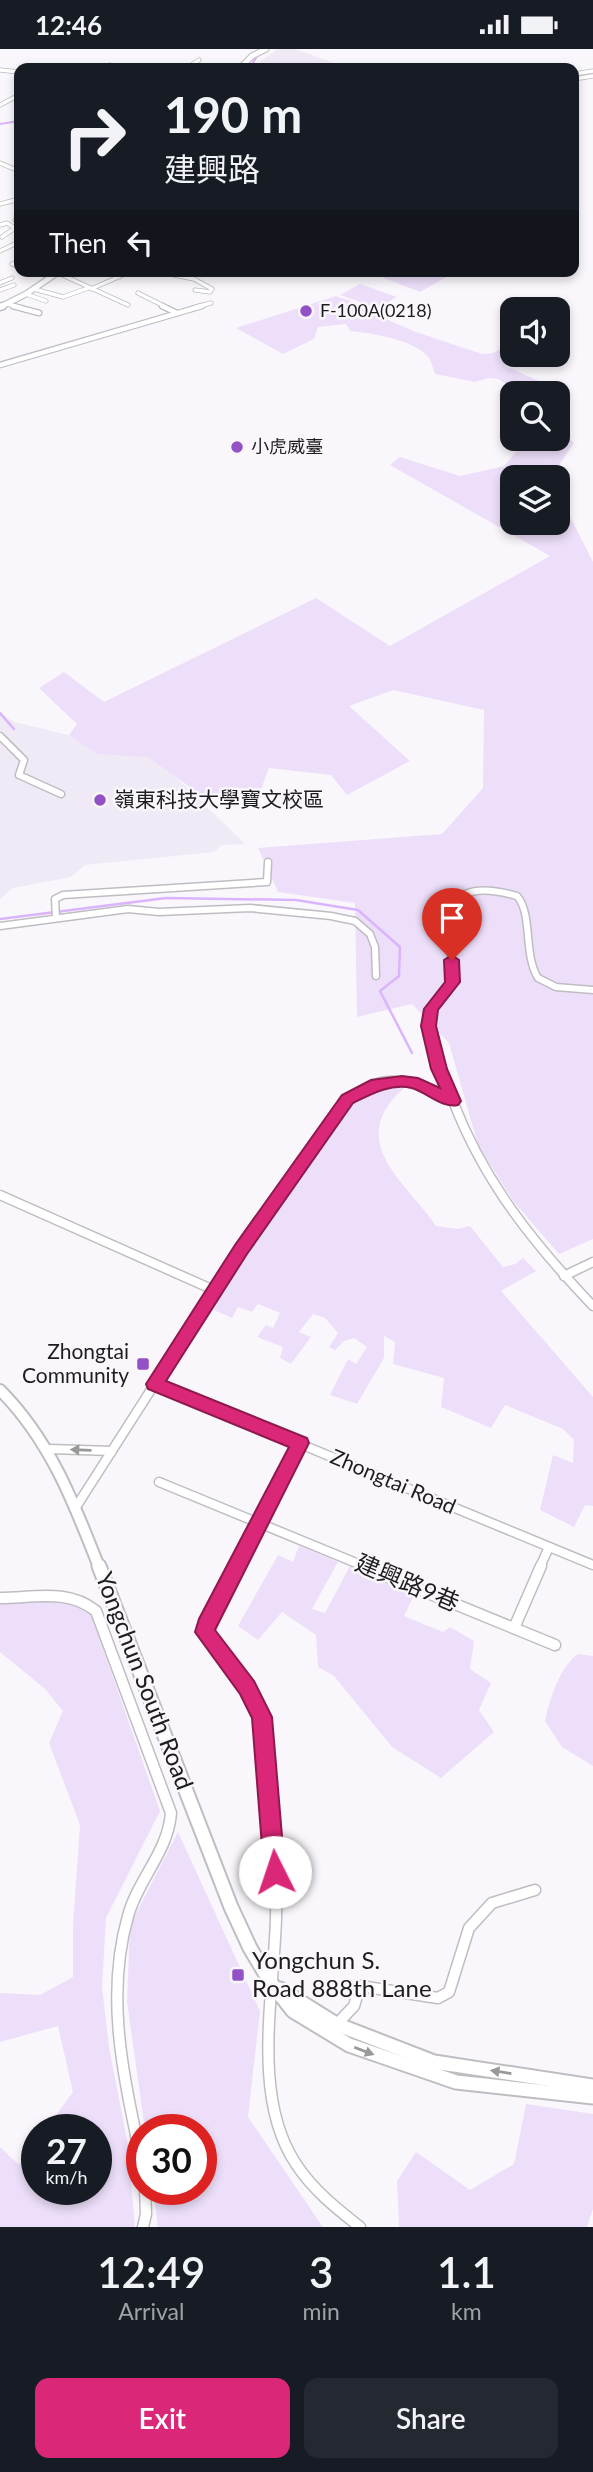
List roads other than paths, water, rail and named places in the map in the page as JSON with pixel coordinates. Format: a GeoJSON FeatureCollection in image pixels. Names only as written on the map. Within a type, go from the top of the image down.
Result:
{"type":"FeatureCollection","features":[{"type":"Feature","properties":{"kind":"street"},"geometry":{"type":"LineString","coordinates":[[246,63],[252,56],[266,49]]}},
{"type":"Feature","properties":{"kind":"street"},"geometry":{"type":"LineString","coordinates":[[194,63],[199,59]]}},
{"type":"Feature","properties":{"kind":"street"},"geometry":{"type":"LineString","coordinates":[[2,237],[14,231]]}},
{"type":"Feature","properties":{"kind":"street"},"geometry":{"type":"LineString","coordinates":[[0,251],[14,244]]}},
{"type":"Feature","properties":{"kind":"street"},"geometry":{"type":"LineString","coordinates":[[7,247],[14,250]]}},
{"type":"Feature","properties":{"kind":"street"},"geometry":{"type":"LineString","coordinates":[[0,307],[52,277]]}},
{"type":"Feature","properties":{"kind":"street"},"geometry":{"type":"LineString","coordinates":[[63,277],[89,289],[99,290],[128,305]]}},
{"type":"Feature","properties":{"kind":"street"},"geometry":{"type":"LineString","coordinates":[[34,289],[63,297],[117,277]]}},
{"type":"Feature","properties":{"kind":"street"},"geometry":{"type":"LineString","coordinates":[[187,277],[212,289],[195,291]]}},
{"type":"Feature","properties":{"kind":"street"},"geometry":{"type":"LineString","coordinates":[[0,283],[12,278]]}},
{"type":"Feature","properties":{"kind":"street"},"geometry":{"type":"LineString","coordinates":[[0,290],[14,285]]}},
{"type":"Feature","properties":{"kind":"street"},"geometry":{"type":"LineString","coordinates":[[138,293],[177,313]]}},
{"type":"Feature","properties":{"kind":"street"},"geometry":{"type":"LineString","coordinates":[[26,294],[47,301]]}},
{"type":"Feature","properties":{"kind":"street"},"geometry":{"type":"LineString","coordinates":[[0,365],[211,303]]}},
{"type":"Feature","properties":{"kind":"street"},"geometry":{"type":"LineString","coordinates":[[7,304],[39,313]]}},
{"type":"Feature","properties":{"kind":"street"},"geometry":{"type":"LineString","coordinates":[[0,736],[24,761],[19,775],[61,794]]}},
{"type":"Feature","properties":{"kind":"street"},"geometry":{"type":"LineString","coordinates":[[56,918],[55,899],[62,894],[91,895],[211,883],[267,882],[268,862]]}},
{"type":"Feature","properties":{"kind":"street"},"geometry":{"type":"LineString","coordinates":[[593,990],[553,988],[535,977],[524,905],[517,896],[472,892],[457,897],[453,902],[449,919],[452,982],[428,1017],[439,1069],[466,1136],[489,1179],[527,1235],[593,1306]]}},
{"type":"Feature","properties":{"kind":"street"},"geometry":{"type":"LineString","coordinates":[[0,926],[128,909],[159,912],[250,908],[331,916],[355,921],[370,934],[375,947],[376,976]]}},
{"type":"Feature","properties":{"kind":"street"},"geometry":{"type":"LineString","coordinates":[[76,1507],[241,1249],[348,1099],[377,1084],[413,1082],[453,1101]]}},
{"type":"Feature","properties":{"kind":"street"},"geometry":{"type":"LineString","coordinates":[[0,1195],[216,1291]]}},
{"type":"Feature","properties":{"kind":"street"},"geometry":{"type":"LineString","coordinates":[[564,1276],[593,1262]]}},
{"type":"Feature","properties":{"kind":"street","name":"Zhongtai Road"},"geometry":{"type":"LineString","coordinates":[[155,1384],[593,1565]]}},
{"type":"Feature","properties":{"kind":"street","name":"Yongchun South Road"},"geometry":{"type":"LineString","coordinates":[[0,1390],[25,1413],[49,1449],[76,1507],[231,1907],[250,1948],[271,1983],[293,2011],[349,2045],[456,2082],[593,2097]]}},
{"type":"Feature","properties":{"kind":"street"},"geometry":{"type":"LineString","coordinates":[[300,1443],[206,1625],[205,1632],[247,1688],[262,1717],[275,1872],[271,2094],[279,2133],[296,2168],[311,2188],[334,2210],[360,2227]]}},
{"type":"Feature","properties":{"kind":"street"},"geometry":{"type":"LineString","coordinates":[[49,1449],[112,1451]]}},
{"type":"Feature","properties":{"kind":"street","name":"建興路9巷"},"geometry":{"type":"LineString","coordinates":[[159,1482],[555,1645]]}},
{"type":"Feature","properties":{"kind":"street"},"geometry":{"type":"LineString","coordinates":[[514,1628],[549,1547]]}},
{"type":"Feature","properties":{"kind":"street"},"geometry":{"type":"LineString","coordinates":[[0,1598],[13,1599],[33,1595],[80,1598],[96,1611],[171,1813],[167,1839],[128,1911],[120,1949],[117,2041],[132,2114]]}},
{"type":"Feature","properties":{"kind":"street"},"geometry":{"type":"LineString","coordinates":[[336,2024],[354,2006],[360,1986],[438,1998],[449,1992],[469,1928],[492,1903],[535,1890]]}},
{"type":"Feature","properties":{"kind":"street","name":"Yongchun South Road"},"geometry":{"type":"LineString","coordinates":[[271,1983],[336,2024],[434,2062],[593,2086]]}},
{"type":"Feature","properties":{"kind":"street"},"geometry":{"type":"LineString","coordinates":[[143,2227],[146,2205]]}},
{"type":"Feature","properties":{"kind":"waterway"},"geometry":{"type":"LineString","coordinates":[[253,63],[257,56]]}},
{"type":"Feature","properties":{"kind":"waterway"},"geometry":{"type":"LineString","coordinates":[[0,124],[14,122]]}},
{"type":"Feature","properties":{"kind":"waterway"},"geometry":{"type":"LineString","coordinates":[[0,713],[14,729]]}},
{"type":"Feature","properties":{"kind":"waterway"},"geometry":{"type":"LineString","coordinates":[[0,919],[166,898],[296,900],[358,910],[400,947],[399,976],[380,991],[412,1053]]}},
{"type":"Feature","properties":{"kind":"place","name":"F-100A(0218)"},"geometry":{"type":"Point","coordinates":[306,311]}},
{"type":"Feature","properties":{"kind":"place","name":"小虎威臺"},"geometry":{"type":"Point","coordinates":[237,447]}},
{"type":"Feature","properties":{"kind":"place","name":"嶺東科技大學寶文校區"},"geometry":{"type":"Point","coordinates":[100,800]}},
{"type":"Feature","properties":{"kind":"place","name":"Zhongtai Community"},"geometry":{"type":"Point","coordinates":[143,1364]}},
{"type":"Feature","properties":{"kind":"place","name":"Yongchun S. Road 888th Lane"},"geometry":{"type":"Point","coordinates":[238,1975]}}]}
